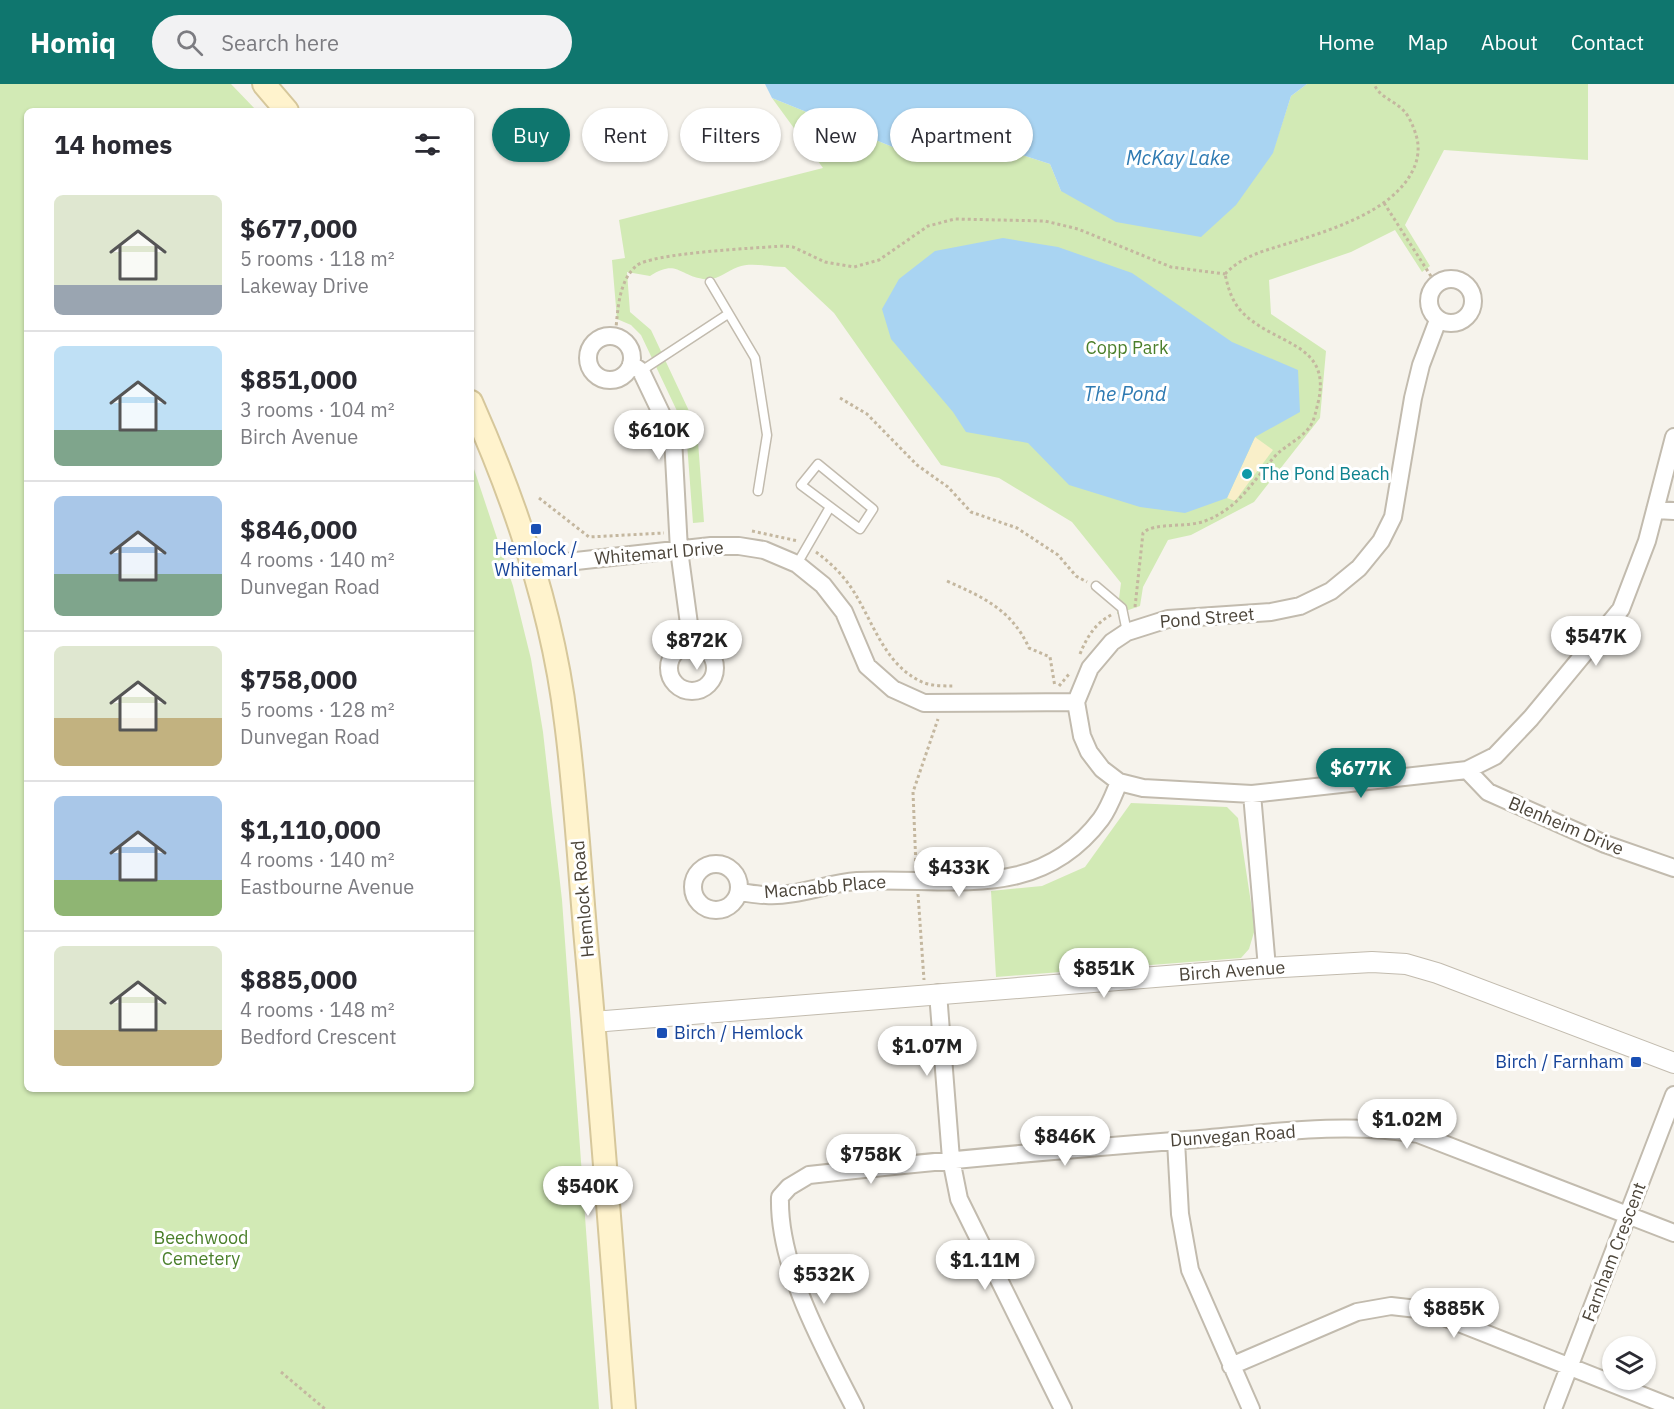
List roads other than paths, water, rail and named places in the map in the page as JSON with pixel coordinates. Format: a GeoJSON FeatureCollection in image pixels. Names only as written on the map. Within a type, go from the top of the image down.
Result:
{"type":"FeatureCollection","features":[{"type":"Feature","properties":{"kind":"main road"},"geometry":{"type":"LineString","coordinates":[[264,84],[284,108]]}},
{"type":"Feature","properties":{"kind":"main road","name":"Hemlock Road"},"geometry":{"type":"LineString","coordinates":[[474,409],[502,472],[531,566],[566,720],[624,1409]]}},
{"type":"Feature","properties":{"kind":"street"},"geometry":{"type":"LineString","coordinates":[[1450,279],[1458,280],[1469,289],[1472,296],[1471,311],[1466,317],[1453,324],[1438,320],[1428,303],[1436,284],[1450,279]]}},
{"type":"Feature","properties":{"kind":"street","name":"Pond Street"},"geometry":{"type":"LineString","coordinates":[[1076,702],[1090,668],[1112,642],[1131,630],[1168,619],[1271,612],[1300,606],[1330,591],[1359,568],[1381,541],[1393,517],[1420,365],[1438,320]]}},
{"type":"Feature","properties":{"kind":"street"},"geometry":{"type":"LineString","coordinates":[[636,368],[616,379],[602,378],[591,369],[589,355],[591,348],[601,338],[615,337],[627,344],[636,368],[673,438],[680,550],[692,646]]}},
{"type":"Feature","properties":{"kind":"street"},"geometry":{"type":"LineString","coordinates":[[1076,702],[1082,736],[1089,752],[1102,769],[1119,782],[1143,788],[1252,794],[1467,770],[1495,756],[1531,718],[1621,609],[1647,541],[1674,437]]}},
{"type":"Feature","properties":{"kind":"street"},"geometry":{"type":"LineString","coordinates":[[1655,510],[1674,511]]}},
{"type":"Feature","properties":{"kind":"street","name":"Whitemarl Drive"},"geometry":{"type":"LineString","coordinates":[[531,566],[680,550],[739,546],[764,550],[797,564],[823,585],[844,612],[867,666],[893,689],[924,703],[1076,702]]}},
{"type":"Feature","properties":{"kind":"street","name":"Blenheim Drive"},"geometry":{"type":"LineString","coordinates":[[1467,770],[1488,792],[1605,844],[1674,868]]}},
{"type":"Feature","properties":{"kind":"street","name":"Macnabb Place"},"geometry":{"type":"LineString","coordinates":[[739,892],[775,895],[854,881],[996,880],[1032,873],[1059,860],[1084,838],[1102,817],[1119,782]]}},
{"type":"Feature","properties":{"kind":"street"},"geometry":{"type":"LineString","coordinates":[[1252,794],[1267,968]]}},
{"type":"Feature","properties":{"kind":"street","name":"Birch Avenue"},"geometry":{"type":"LineString","coordinates":[[593,1022],[1267,968],[1372,962],[1406,964],[1674,1063]]}},
{"type":"Feature","properties":{"kind":"street"},"geometry":{"type":"LineString","coordinates":[[931,994],[951,1159],[959,1199],[1063,1409]]}},
{"type":"Feature","properties":{"kind":"street","name":"Farnham Crescent"},"geometry":{"type":"LineString","coordinates":[[1553,1409],[1674,1095]]}},
{"type":"Feature","properties":{"kind":"street","name":"Dunvegan Road"},"geometry":{"type":"LineString","coordinates":[[855,1409],[813,1328],[782,1236],[780,1214],[782,1196],[789,1186],[808,1175],[951,1159],[1176,1141],[1342,1128],[1384,1129],[1418,1134],[1674,1233]]}},
{"type":"Feature","properties":{"kind":"street"},"geometry":{"type":"LineString","coordinates":[[1176,1141],[1180,1214],[1190,1270],[1251,1409]]}},
{"type":"Feature","properties":{"kind":"street"},"geometry":{"type":"LineString","coordinates":[[1232,1366],[1357,1312],[1390,1306],[1426,1310],[1674,1408]]}},
{"type":"Feature","properties":{"kind":"lane"},"geometry":{"type":"LineString","coordinates":[[710,282],[755,358],[767,435],[758,491]]}},
{"type":"Feature","properties":{"kind":"lane"},"geometry":{"type":"LineString","coordinates":[[636,368],[728,314]]}},
{"type":"Feature","properties":{"kind":"lane"},"geometry":{"type":"LineString","coordinates":[[818,464],[873,509],[860,530],[830,507],[801,484],[818,464]]}},
{"type":"Feature","properties":{"kind":"lane"},"geometry":{"type":"LineString","coordinates":[[797,564],[830,507]]}},
{"type":"Feature","properties":{"kind":"lane"},"geometry":{"type":"LineString","coordinates":[[1096,586],[1122,608],[1131,630]]}},
{"type":"Feature","properties":{"kind":"water","name":"McKay Lake"},"geometry":{"type":"Polygon","coordinates":[[[765,84],[1307,84],[1291,96],[1273,153],[1236,205],[1201,237],[1116,222],[1061,191],[1050,164],[1033,159],[1033,108],[890,108],[890,146],[878,141],[878,108],[797,108],[772,98],[765,84]]]}},
{"type":"Feature","properties":{"kind":"water","name":"The Pond"},"geometry":{"type":"Polygon","coordinates":[[[1003,238],[1058,247],[1132,273],[1232,342],[1298,370],[1300,412],[1255,437],[1227,498],[1185,513],[1140,507],[1069,485],[1028,443],[966,432],[953,412],[891,339],[882,309],[899,279],[935,251],[1003,238]]]}},
{"type":"Feature","properties":{"kind":"place","name":"The Pond Beach"},"geometry":{"type":"Point","coordinates":[1247,474]}},
{"type":"Feature","properties":{"kind":"place","name":"Hemlock / Whitemarl"},"geometry":{"type":"Point","coordinates":[536,529]}},
{"type":"Feature","properties":{"kind":"place","name":"Birch / Hemlock"},"geometry":{"type":"Point","coordinates":[662,1033]}},
{"type":"Feature","properties":{"kind":"place","name":"Birch / Farnham"},"geometry":{"type":"Point","coordinates":[1636,1062]}},
{"type":"Feature","properties":{"kind":"park label","name":"Copp Park"},"geometry":{"type":"Point","coordinates":[1127,348]}},
{"type":"Feature","properties":{"kind":"park label","name":"Beechwood Cemetery"},"geometry":{"type":"Point","coordinates":[201,1248]}}]}
